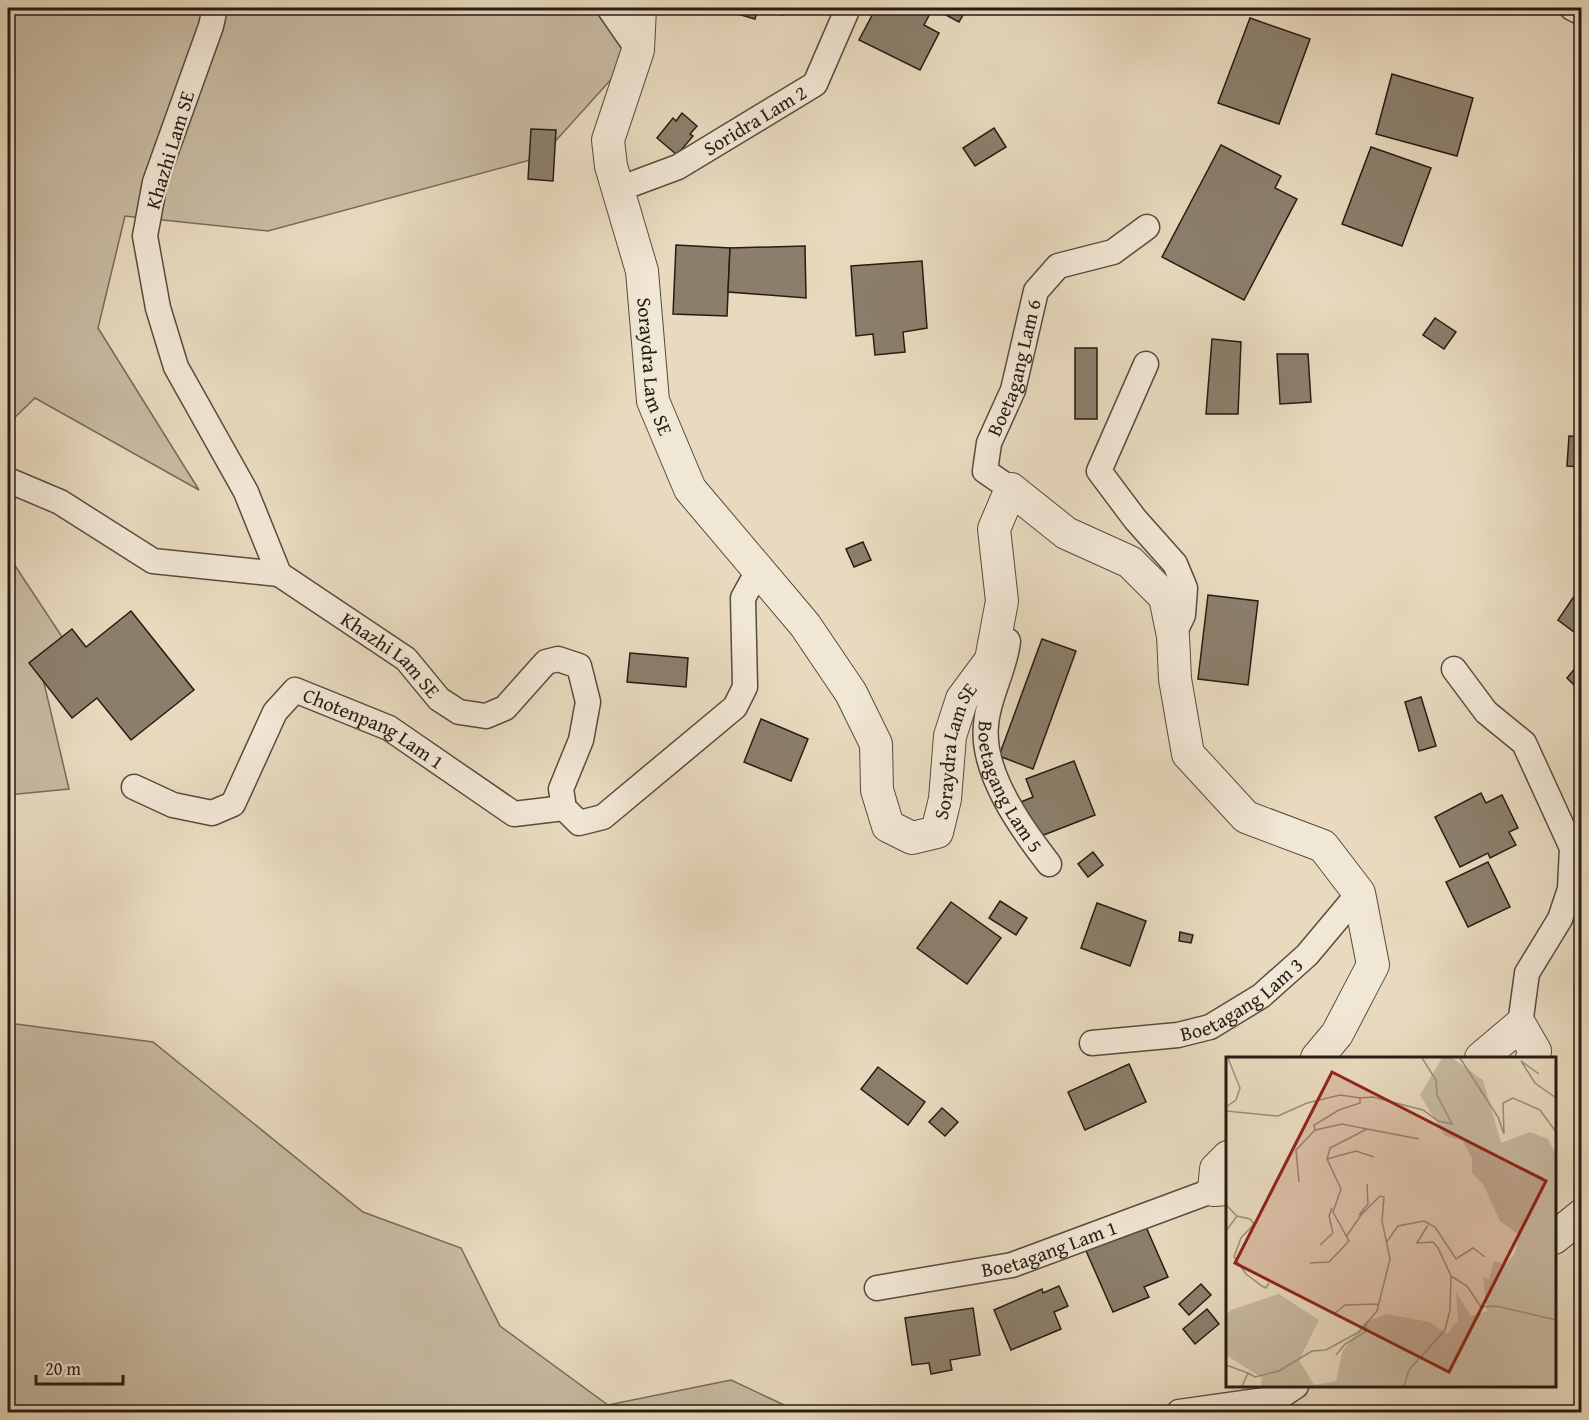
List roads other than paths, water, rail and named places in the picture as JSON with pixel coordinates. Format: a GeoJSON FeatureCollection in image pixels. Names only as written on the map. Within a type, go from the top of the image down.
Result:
{"type":"FeatureCollection","features":[{"type":"Feature","properties":{"kind":"street","name":"Khazhi Lam SE"},"geometry":{"type":"LineString","coordinates":[[215,8],[155,182],[145,236],[158,308],[176,367],[246,492],[279,574],[406,659],[440,699],[459,712],[486,716],[505,708],[546,662],[558,659],[579,666],[588,702],[581,740],[561,789],[564,808]]}},
{"type":"Feature","properties":{"kind":"street"},"geometry":{"type":"LineString","coordinates":[[609,8],[638,50]]}},
{"type":"Feature","properties":{"kind":"street","name":"Soraydra Lam SE"},"geometry":{"type":"LineString","coordinates":[[640,8],[638,50],[608,140],[611,166],[642,271],[653,401],[690,489],[805,625],[851,693],[876,744],[877,790],[888,826],[912,838],[937,832],[945,799],[950,736],[962,699],[991,660],[1002,601],[994,529],[1011,489]]}},
{"type":"Feature","properties":{"kind":"street","name":"Soridra Lam 2"},"geometry":{"type":"LineString","coordinates":[[619,189],[678,166],[815,84],[848,8]]}},
{"type":"Feature","properties":{"kind":"street"},"geometry":{"type":"LineString","coordinates":[[1572,8],[1581,13]]}},
{"type":"Feature","properties":{"kind":"street","name":"Boetagang Lam 6"},"geometry":{"type":"LineString","coordinates":[[1011,489],[986,471],[989,443],[1013,390],[1036,291],[1058,266],[1113,252],[1147,227]]}},
{"type":"Feature","properties":{"kind":"street"},"geometry":{"type":"LineString","coordinates":[[1146,364],[1099,471],[1135,519],[1175,564],[1185,588],[1183,615],[1173,636]]}},
{"type":"Feature","properties":{"kind":"street"},"geometry":{"type":"LineString","coordinates":[[8,480],[60,502],[153,561],[279,574]]}},
{"type":"Feature","properties":{"kind":"street"},"geometry":{"type":"LineString","coordinates":[[1011,489],[1066,532],[1130,562],[1165,597],[1173,636],[1175,679],[1188,754],[1246,817],[1323,846],[1359,893],[1373,965],[1337,1034],[1319,1057]]}},
{"type":"Feature","properties":{"kind":"street"},"geometry":{"type":"LineString","coordinates":[[564,808],[579,823],[603,817],[735,707],[745,687],[743,598],[759,569]]}},
{"type":"Feature","properties":{"kind":"street","name":"Boetagang Lam 5"},"geometry":{"type":"LineString","coordinates":[[1002,601],[1009,626],[1006,661],[990,706],[986,724],[985,751],[996,779],[1024,830],[1049,864]]}},
{"type":"Feature","properties":{"kind":"street"},"geometry":{"type":"LineString","coordinates":[[1454,669],[1486,711],[1524,743],[1572,848],[1570,889],[1560,919],[1527,973],[1520,1025],[1535,1051],[1533,1057]]}},
{"type":"Feature","properties":{"kind":"street","name":"Chotenpang Lam 1"},"geometry":{"type":"LineString","coordinates":[[134,787],[173,805],[212,813],[233,804],[275,712],[295,690],[388,728],[514,814],[564,808]]}},
{"type":"Feature","properties":{"kind":"street","name":"Boetagang Lam 3"},"geometry":{"type":"LineString","coordinates":[[1092,1043],[1178,1035],[1210,1027],[1269,989],[1306,955],[1359,893]]}},
{"type":"Feature","properties":{"kind":"street"},"geometry":{"type":"LineString","coordinates":[[1483,1057],[1520,1025]]}},
{"type":"Feature","properties":{"kind":"street"},"geometry":{"type":"LineString","coordinates":[[1221,1190],[1216,1169],[1226,1158]]}},
{"type":"Feature","properties":{"kind":"street","name":"Boetagang Lam 1"},"geometry":{"type":"LineString","coordinates":[[877,1288],[1012,1265],[1221,1190]]}},
{"type":"Feature","properties":{"kind":"street"},"geometry":{"type":"LineString","coordinates":[[1556,1236],[1581,1215]]}},
{"type":"Feature","properties":{"kind":"street"},"geometry":{"type":"LineString","coordinates":[[1179,1413],[1278,1398],[1294,1387]]}}]}
